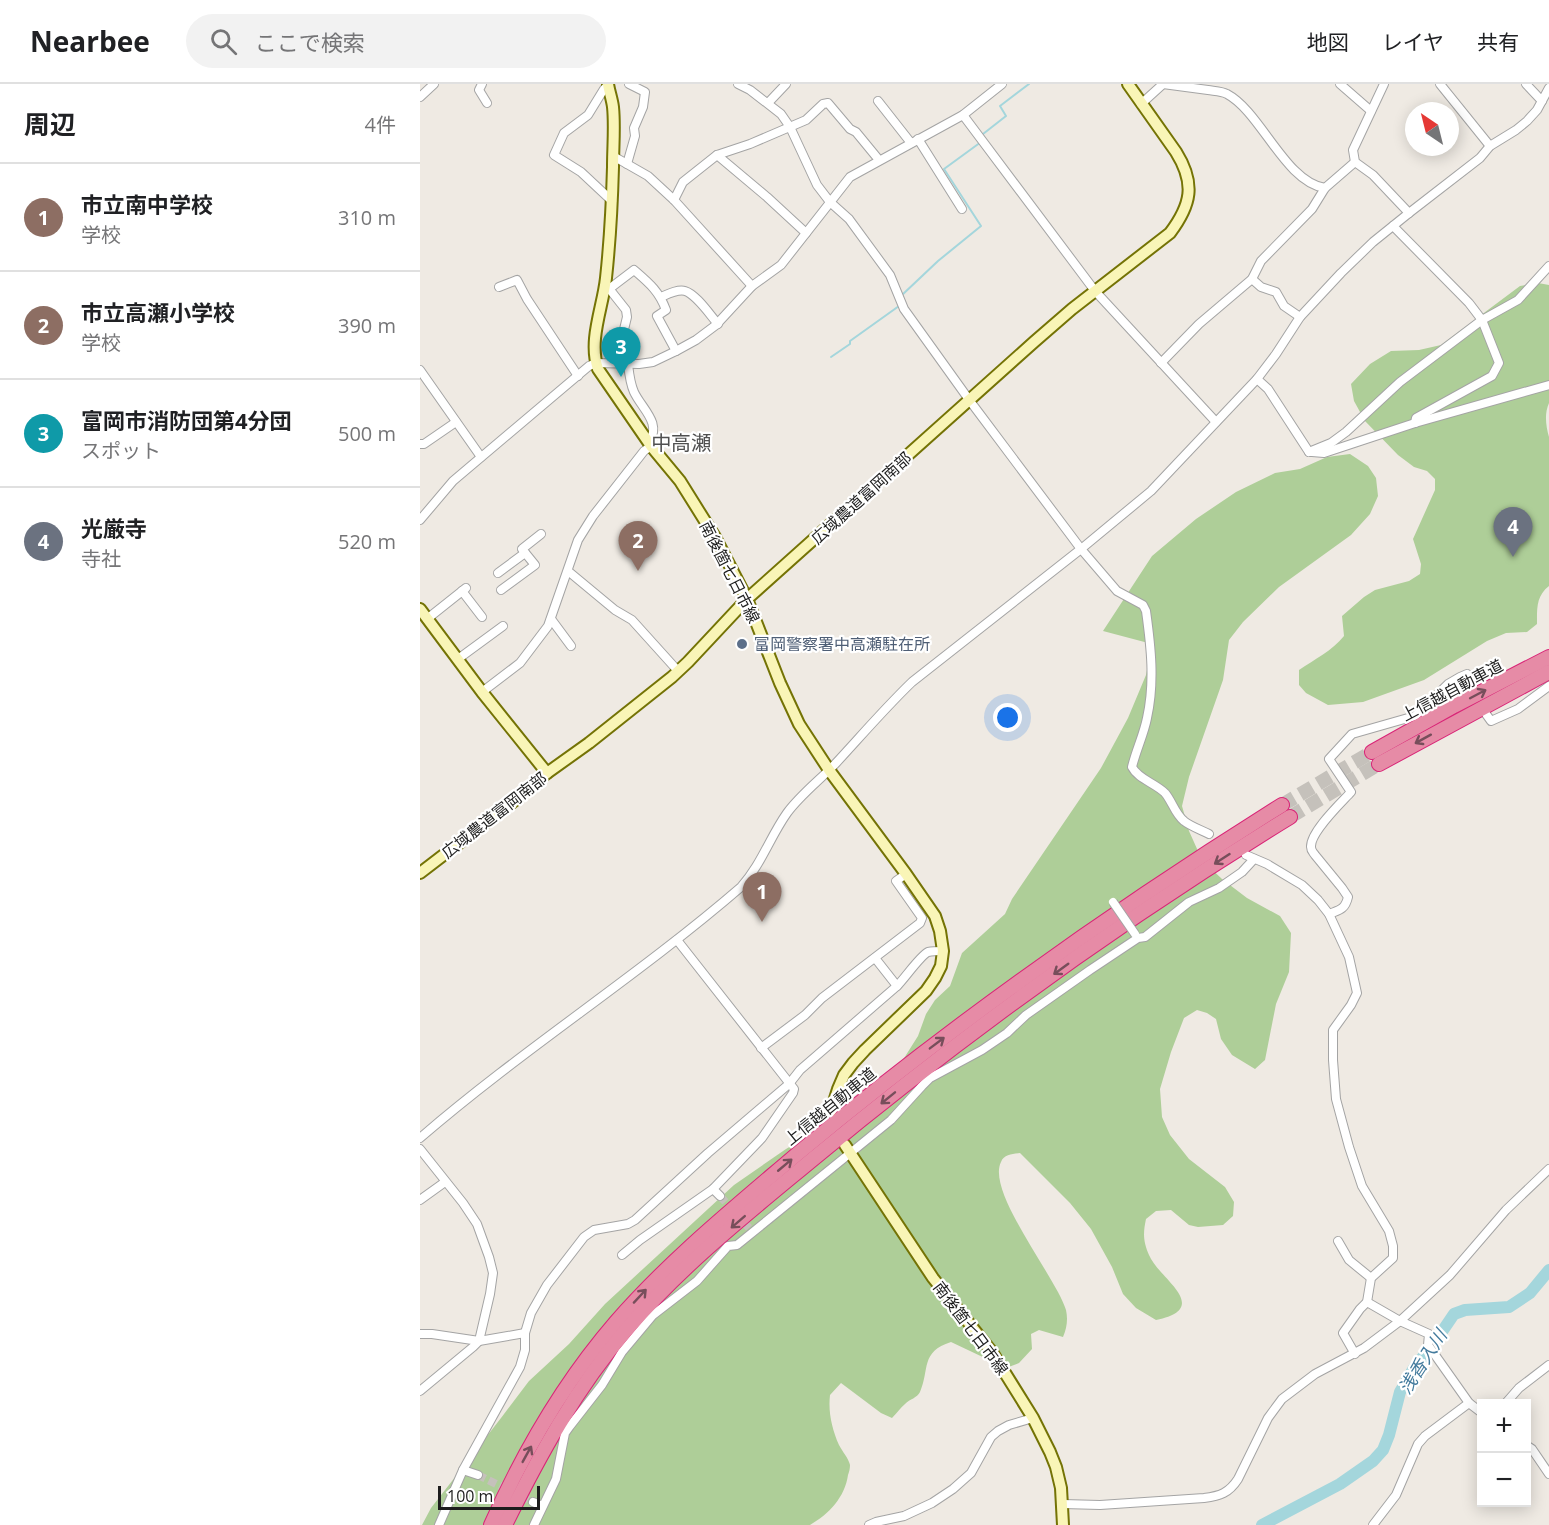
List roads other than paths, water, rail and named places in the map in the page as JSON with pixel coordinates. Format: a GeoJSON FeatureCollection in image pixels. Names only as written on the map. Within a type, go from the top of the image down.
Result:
{"type":"FeatureCollection","features":[{"type":"Feature","properties":{"kind":"highway","name":"上信越自動車道"},"geometry":{"type":"LineString","coordinates":[[1549,657],[1454,706],[1375,758],[1549,672]]}},
{"type":"Feature","properties":{"kind":"highway","name":"上信越自動車道"},"geometry":{"type":"LineString","coordinates":[[491,1525],[537,1435],[577,1373],[616,1321],[678,1259],[761,1185],[887,1081],[1034,971],[1143,894],[1286,811],[1018,1000],[899,1089],[720,1238],[654,1300],[627,1328],[601,1361],[574,1398],[548,1441],[505,1525]]}},
{"type":"Feature","properties":{"kind":"main road","name":"広域農道富岡南部"},"geometry":{"type":"LineString","coordinates":[[420,873],[678,671],[747,599],[1034,342],[1170,233],[1180,219],[1188,199],[1187,178],[1181,160],[1128,84]]}},
{"type":"Feature","properties":{"kind":"main road"},"geometry":{"type":"LineString","coordinates":[[596,363],[596,332],[607,287],[612,201],[613,107],[608,85]]}},
{"type":"Feature","properties":{"kind":"main road","name":"南後箇七日市線"},"geometry":{"type":"LineString","coordinates":[[596,363],[603,377],[650,444],[680,481],[707,524],[747,599],[799,724],[829,770],[935,916],[943,951]]}},
{"type":"Feature","properties":{"kind":"main road"},"geometry":{"type":"LineString","coordinates":[[420,609],[482,692],[548,772]]}},
{"type":"Feature","properties":{"kind":"main road"},"geometry":{"type":"LineString","coordinates":[[831,1111],[844,1075],[865,1050],[926,991],[941,966],[943,951]]}},
{"type":"Feature","properties":{"kind":"main road","name":"南後箇七日市線"},"geometry":{"type":"LineString","coordinates":[[848,1149],[933,1278],[992,1352],[1033,1418],[1056,1467],[1063,1504],[1063,1525]]}},
{"type":"Feature","properties":{"kind":"street"},"geometry":{"type":"LineString","coordinates":[[420,97],[434,84]]}},
{"type":"Feature","properties":{"kind":"street"},"geometry":{"type":"LineString","coordinates":[[482,84],[479,90],[487,103]]}},
{"type":"Feature","properties":{"kind":"street"},"geometry":{"type":"LineString","coordinates":[[627,164],[635,136],[634,128],[643,107],[645,92],[629,84]]}},
{"type":"Feature","properties":{"kind":"street"},"geometry":{"type":"LineString","coordinates":[[738,84],[750,90],[781,114],[790,127],[817,185],[849,219],[890,274],[904,309],[970,401],[1081,549],[1117,591],[1143,605],[1146,611],[1153,676],[1147,721],[1132,767],[1139,775],[1161,789],[1183,820],[1209,834]]}},
{"type":"Feature","properties":{"kind":"street"},"geometry":{"type":"LineString","coordinates":[[420,519],[453,481],[596,363],[653,362],[696,340],[718,324],[752,286],[782,265],[850,177],[963,116],[1002,84]]}},
{"type":"Feature","properties":{"kind":"street"},"geometry":{"type":"LineString","coordinates":[[1141,104],[1163,84],[1225,93],[1243,106],[1296,171],[1309,182],[1325,189]]}},
{"type":"Feature","properties":{"kind":"street"},"geometry":{"type":"LineString","coordinates":[[1340,84],[1371,111]]}},
{"type":"Feature","properties":{"kind":"street"},"geometry":{"type":"LineString","coordinates":[[1384,84],[1353,150],[1355,162],[1373,175],[1409,213]]}},
{"type":"Feature","properties":{"kind":"street"},"geometry":{"type":"LineString","coordinates":[[1440,84],[1490,146]]}},
{"type":"Feature","properties":{"kind":"street"},"geometry":{"type":"LineString","coordinates":[[1526,84],[1542,101]]}},
{"type":"Feature","properties":{"kind":"street"},"geometry":{"type":"LineString","coordinates":[[608,85],[588,115],[564,133],[554,155],[581,172],[612,201]]}},
{"type":"Feature","properties":{"kind":"street"},"geometry":{"type":"LineString","coordinates":[[768,103],[784,85]]}},
{"type":"Feature","properties":{"kind":"street"},"geometry":{"type":"LineString","coordinates":[[420,1138],[491,1081],[677,940],[741,887],[762,858],[786,814],[798,799],[829,770],[887,706],[912,682],[1151,491],[1257,380],[1300,317],[1357,257],[1480,158],[1490,146],[1522,126],[1537,110],[1549,88]]}},
{"type":"Feature","properties":{"kind":"street"},"geometry":{"type":"LineString","coordinates":[[878,101],[914,142],[962,208]]}},
{"type":"Feature","properties":{"kind":"street"},"geometry":{"type":"LineString","coordinates":[[674,200],[683,182],[717,155],[750,144],[806,120],[823,104],[828,104],[850,129],[856,132],[879,160]]}},
{"type":"Feature","properties":{"kind":"street"},"geometry":{"type":"LineString","coordinates":[[963,116],[1095,291],[1216,422]]}},
{"type":"Feature","properties":{"kind":"street"},"geometry":{"type":"LineString","coordinates":[[717,155],[760,190],[806,233]]}},
{"type":"Feature","properties":{"kind":"street"},"geometry":{"type":"LineString","coordinates":[[613,156],[648,176],[674,200],[752,286]]}},
{"type":"Feature","properties":{"kind":"street"},"geometry":{"type":"LineString","coordinates":[[1161,363],[1199,324],[1252,279],[1261,261],[1312,209],[1325,189],[1355,162]]}},
{"type":"Feature","properties":{"kind":"street"},"geometry":{"type":"LineString","coordinates":[[1393,226],[1469,303],[1482,320],[1499,363],[1492,376],[1416,418],[1415,423]]}},
{"type":"Feature","properties":{"kind":"street"},"geometry":{"type":"LineString","coordinates":[[1309,452],[1331,443],[1347,432],[1400,382],[1482,320],[1518,300],[1549,267]]}},
{"type":"Feature","properties":{"kind":"street"},"geometry":{"type":"LineString","coordinates":[[482,692],[520,663],[548,626],[578,540],[650,444],[653,436],[653,424],[634,392],[620,346],[627,317],[626,310],[607,287],[634,270],[649,283],[661,297],[666,310],[657,316],[676,351]]}},
{"type":"Feature","properties":{"kind":"street"},"geometry":{"type":"LineString","coordinates":[[1252,279],[1261,287],[1276,292],[1284,306],[1300,317]]}},
{"type":"Feature","properties":{"kind":"street"},"geometry":{"type":"LineString","coordinates":[[499,287],[517,280],[578,376]]}},
{"type":"Feature","properties":{"kind":"street"},"geometry":{"type":"LineString","coordinates":[[661,297],[683,291],[689,293],[718,324]]}},
{"type":"Feature","properties":{"kind":"street"},"geometry":{"type":"LineString","coordinates":[[420,370],[481,457]]}},
{"type":"Feature","properties":{"kind":"street"},"geometry":{"type":"LineString","coordinates":[[1257,380],[1268,389],[1309,452]]}},
{"type":"Feature","properties":{"kind":"street"},"geometry":{"type":"LineString","coordinates":[[1309,452],[1324,453],[1415,423],[1549,385]]}},
{"type":"Feature","properties":{"kind":"street"},"geometry":{"type":"LineString","coordinates":[[420,444],[424,444],[456,422]]}},
{"type":"Feature","properties":{"kind":"street"},"geometry":{"type":"LineString","coordinates":[[501,590],[535,565],[522,549],[541,534]]}},
{"type":"Feature","properties":{"kind":"street"},"geometry":{"type":"LineString","coordinates":[[498,573],[525,553]]}},
{"type":"Feature","properties":{"kind":"street"},"geometry":{"type":"LineString","coordinates":[[568,570],[615,610],[632,620],[678,671]]}},
{"type":"Feature","properties":{"kind":"street"},"geometry":{"type":"LineString","coordinates":[[427,619],[464,589],[482,617]]}},
{"type":"Feature","properties":{"kind":"street"},"geometry":{"type":"LineString","coordinates":[[551,619],[571,646]]}},
{"type":"Feature","properties":{"kind":"street"},"geometry":{"type":"LineString","coordinates":[[458,659],[503,626]]}},
{"type":"Feature","properties":{"kind":"street"},"geometry":{"type":"LineString","coordinates":[[1329,914],[1346,905],[1348,897],[1311,850],[1311,845],[1317,830],[1351,792],[1329,759],[1352,734],[1415,716],[1448,684],[1467,674],[1470,683]]}},
{"type":"Feature","properties":{"kind":"street"},"geometry":{"type":"LineString","coordinates":[[1486,714],[1491,721],[1518,709],[1549,686]]}},
{"type":"Feature","properties":{"kind":"street"},"geometry":{"type":"LineString","coordinates":[[1246,855],[1267,864],[1302,885],[1318,900],[1329,914],[1348,957],[1357,993],[1352,1005],[1333,1030],[1336,1099],[1362,1186],[1389,1231],[1393,1258],[1371,1278],[1367,1302],[1343,1334],[1355,1354]]}},
{"type":"Feature","properties":{"kind":"street"},"geometry":{"type":"LineString","coordinates":[[1113,902],[1137,936],[1145,938],[1189,902],[1219,888],[1242,872],[1254,859]]}},
{"type":"Feature","properties":{"kind":"street"},"geometry":{"type":"LineString","coordinates":[[761,1048],[920,922],[922,918],[896,881],[906,874]]}},
{"type":"Feature","properties":{"kind":"street"},"geometry":{"type":"LineString","coordinates":[[534,1525],[556,1479],[565,1433],[602,1385],[622,1352],[653,1315],[697,1281],[728,1246],[737,1245],[751,1230],[848,1149],[891,1120],[930,1078],[982,1050],[1007,1033],[1035,1009],[1137,936]]}},
{"type":"Feature","properties":{"kind":"street"},"geometry":{"type":"LineString","coordinates":[[622,1255],[713,1189],[762,1138],[794,1089],[677,940]]}},
{"type":"Feature","properties":{"kind":"street"},"geometry":{"type":"LineString","coordinates":[[439,1525],[463,1470],[520,1367],[525,1350],[525,1333],[539,1296],[584,1237],[594,1230],[628,1224],[635,1220],[708,1153],[789,1084],[800,1070],[897,986],[921,957],[930,951],[943,951]]}},
{"type":"Feature","properties":{"kind":"street"},"geometry":{"type":"LineString","coordinates":[[875,958],[897,986]]}},
{"type":"Feature","properties":{"kind":"street"},"geometry":{"type":"LineString","coordinates":[[420,1149],[477,1224],[493,1273],[479,1341],[420,1391]]}},
{"type":"Feature","properties":{"kind":"street"},"geometry":{"type":"LineString","coordinates":[[1063,1504],[1100,1505],[1204,1498],[1226,1493],[1238,1479],[1268,1418],[1282,1399],[1315,1374],[1355,1354],[1400,1321],[1450,1275],[1506,1210],[1549,1169]]}},
{"type":"Feature","properties":{"kind":"street"},"geometry":{"type":"LineString","coordinates":[[420,1200],[445,1182]]}},
{"type":"Feature","properties":{"kind":"street"},"geometry":{"type":"LineString","coordinates":[[713,1189],[720,1196]]}},
{"type":"Feature","properties":{"kind":"street"},"geometry":{"type":"LineString","coordinates":[[1338,1241],[1349,1260],[1371,1278]]}},
{"type":"Feature","properties":{"kind":"street"},"geometry":{"type":"LineString","coordinates":[[1367,1302],[1429,1334],[1428,1345],[1470,1403],[1477,1409]]}},
{"type":"Feature","properties":{"kind":"street"},"geometry":{"type":"LineString","coordinates":[[420,1334],[479,1341],[525,1333]]}},
{"type":"Feature","properties":{"kind":"street"},"geometry":{"type":"LineString","coordinates":[[1509,1399],[1519,1388],[1549,1365]]}},
{"type":"Feature","properties":{"kind":"street"},"geometry":{"type":"LineString","coordinates":[[1373,1525],[1396,1495],[1418,1444],[1425,1436],[1470,1403]]}},
{"type":"Feature","properties":{"kind":"street"},"geometry":{"type":"LineString","coordinates":[[869,1525],[904,1516],[933,1503],[971,1473],[991,1437],[998,1431],[1033,1418]]}},
{"type":"Feature","properties":{"kind":"street"},"geometry":{"type":"LineString","coordinates":[[1531,1448],[1549,1474]]}},
{"type":"Feature","properties":{"kind":"street"},"geometry":{"type":"LineString","coordinates":[[463,1470],[478,1475]]}},
{"type":"Feature","properties":{"kind":"street"},"geometry":{"type":"LineString","coordinates":[[533,1502],[542,1506]]}},
{"type":"Feature","properties":{"kind":"waterway"},"geometry":{"type":"LineString","coordinates":[[983,134],[1006,116],[1000,106],[1029,84]]}},
{"type":"Feature","properties":{"kind":"waterway"},"geometry":{"type":"LineString","coordinates":[[902,295],[938,261],[981,226],[944,169],[981,142]]}},
{"type":"Feature","properties":{"kind":"waterway"},"geometry":{"type":"LineString","coordinates":[[831,357],[899,306]]}},
{"type":"Feature","properties":{"kind":"waterway","name":"浅香入川"},"geometry":{"type":"LineString","coordinates":[[1262,1525],[1340,1484],[1373,1461],[1383,1450],[1389,1435],[1400,1392],[1414,1368],[1454,1314],[1465,1310],[1509,1307],[1530,1293],[1549,1270]]}},
{"type":"Feature","properties":{"kind":"tunnel"},"geometry":{"type":"LineString","coordinates":[[1282,805],[1372,752]]}},
{"type":"Feature","properties":{"kind":"tunnel"},"geometry":{"type":"LineString","coordinates":[[1290,817],[1379,764]]}},
{"type":"Feature","properties":{"kind":"tunnel"},"geometry":{"type":"LineString","coordinates":[[720,1196],[749,1228]]}},
{"type":"Feature","properties":{"kind":"tunnel"},"geometry":{"type":"LineString","coordinates":[[478,1475],[533,1502]]}},
{"type":"Feature","properties":{"kind":"place","name":"富岡市消防団第4分団"},"geometry":{"type":"Point","coordinates":[621,377]}},
{"type":"Feature","properties":{"kind":"place","name":"光厳寺"},"geometry":{"type":"Point","coordinates":[1513,557]}},
{"type":"Feature","properties":{"kind":"place","name":"市立高瀬小学校"},"geometry":{"type":"Point","coordinates":[638,571]}},
{"type":"Feature","properties":{"kind":"place","name":"富岡警察署中高瀬駐在所"},"geometry":{"type":"Point","coordinates":[742,644]}},
{"type":"Feature","properties":{"kind":"place","name":"市立南中学校"},"geometry":{"type":"Point","coordinates":[762,922]}},
{"type":"Feature","properties":{"kind":"district","name":"中高瀬"},"geometry":{"type":"Point","coordinates":[681,443]}}]}
